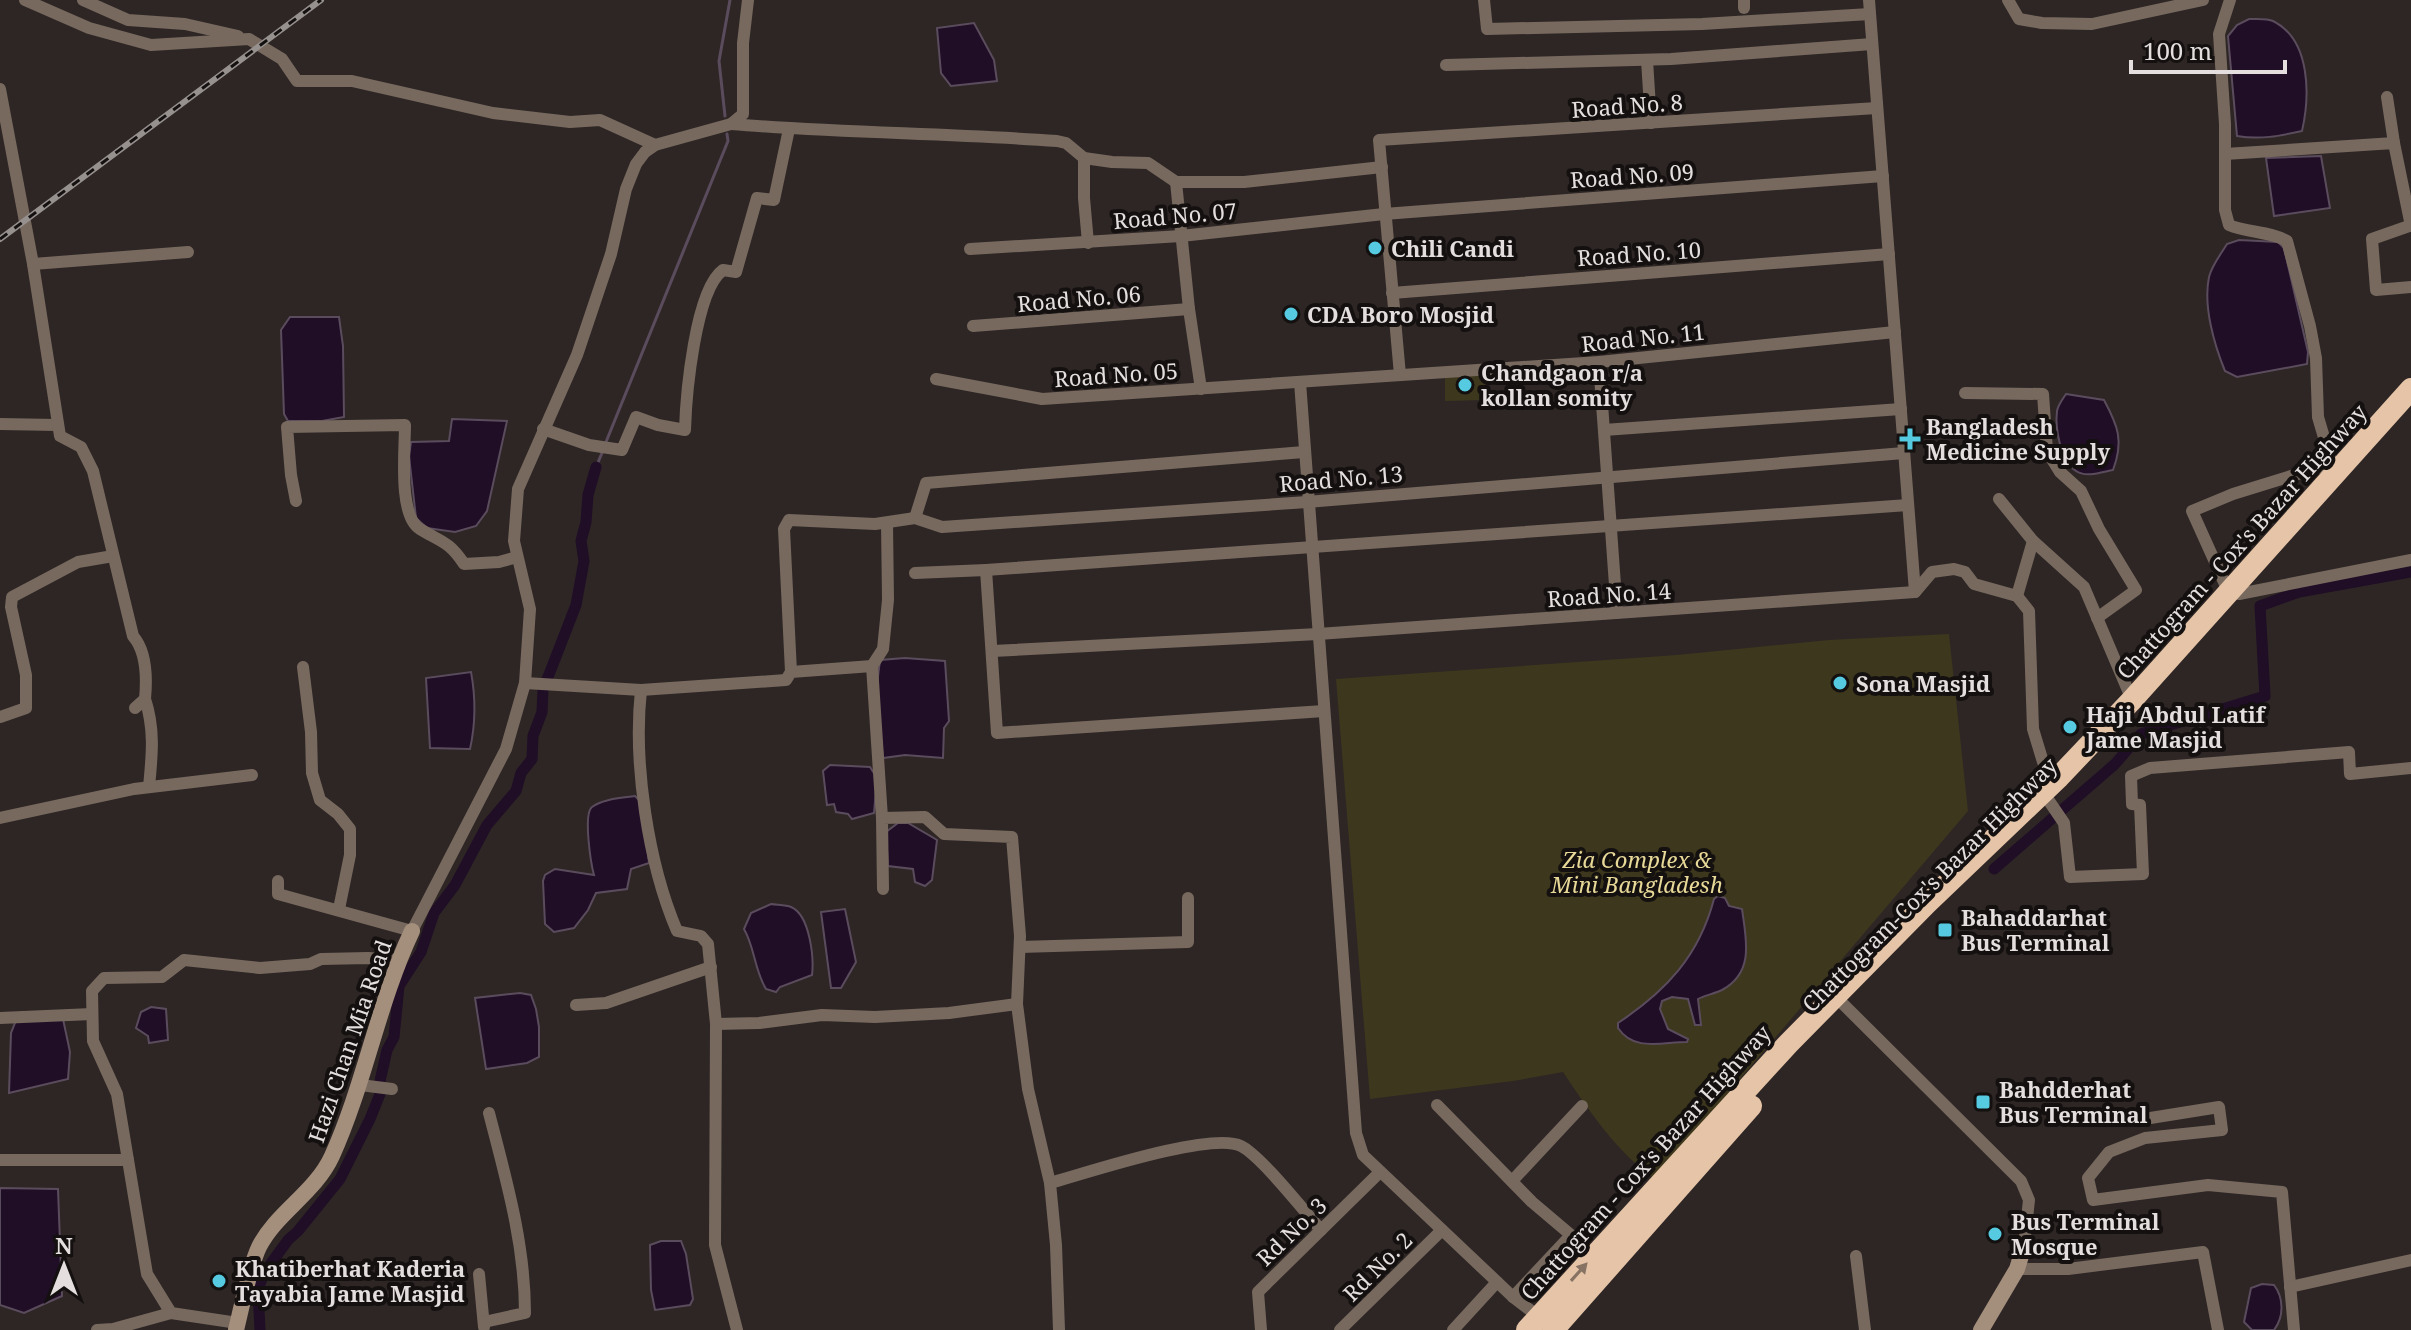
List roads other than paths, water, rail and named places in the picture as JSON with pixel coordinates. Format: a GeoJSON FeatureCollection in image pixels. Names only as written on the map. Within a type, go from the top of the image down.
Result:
{"type":"FeatureCollection","features":[{"type":"Feature","properties":{"kind":"highway","name":"Chattogram - Cox's Bazar Highway"},"geometry":{"type":"LineString","coordinates":[[1840,1001],[2234,594],[2332,470],[2411,389]]}},
{"type":"Feature","properties":{"kind":"highway","name":"Chattogram-Cox's Bazar Highway"},"geometry":{"type":"LineString","coordinates":[[1543,1326],[1798,1053],[1840,1001],[2049,801],[2234,594],[2411,409]]}},
{"type":"Feature","properties":{"kind":"street"},"geometry":{"type":"LineString","coordinates":[[25,0],[89,28],[151,45],[249,39]]}},
{"type":"Feature","properties":{"kind":"street"},"geometry":{"type":"LineString","coordinates":[[83,0],[128,20],[185,24],[249,39],[282,59],[297,81],[352,81],[493,113],[570,122],[600,120],[655,145]]}},
{"type":"Feature","properties":{"kind":"street"},"geometry":{"type":"LineString","coordinates":[[731,124],[743,114],[743,43],[748,0]]}},
{"type":"Feature","properties":{"kind":"street"},"geometry":{"type":"LineString","coordinates":[[1484,0],[1487,29],[1702,24],[1869,7],[1915,592]]}},
{"type":"Feature","properties":{"kind":"street"},"geometry":{"type":"LineString","coordinates":[[2008,0],[2019,19],[2069,25],[2092,24],[2203,0]]}},
{"type":"Feature","properties":{"kind":"street"},"geometry":{"type":"LineString","coordinates":[[2230,0],[2219,34],[2225,210],[2229,225],[2278,236],[2287,241],[2316,358],[2318,417],[2332,470],[2233,494],[2192,511],[2234,594],[2411,560]]}},
{"type":"Feature","properties":{"kind":"street"},"geometry":{"type":"LineString","coordinates":[[1446,65],[1647,60],[1872,44]]}},
{"type":"Feature","properties":{"kind":"street"},"geometry":{"type":"LineString","coordinates":[[1647,60],[1651,123]]}},
{"type":"Feature","properties":{"kind":"street"},"geometry":{"type":"LineString","coordinates":[[0,89],[49,355],[57,425],[60,436],[81,447],[93,471],[133,636],[141,645],[147,685],[140,703],[151,719],[153,741],[149,787]]}},
{"type":"Feature","properties":{"kind":"street"},"geometry":{"type":"LineString","coordinates":[[2387,97],[2410,226],[2372,239],[2376,290],[2411,287]]}},
{"type":"Feature","properties":{"kind":"street","name":"Road No. 8"},"geometry":{"type":"LineString","coordinates":[[1382,167],[1379,140],[1877,108]]}},
{"type":"Feature","properties":{"kind":"street"},"geometry":{"type":"LineString","coordinates":[[278,881],[278,894],[412,931],[506,749],[525,683],[530,609],[517,557],[514,512],[518,489],[577,355],[611,254],[626,189],[636,164],[655,145],[731,124],[1057,141],[1066,143],[1084,158],[1148,163],[1176,182],[1244,182],[1382,167],[1400,375]]}},
{"type":"Feature","properties":{"kind":"street"},"geometry":{"type":"LineString","coordinates":[[543,429],[589,445],[622,450],[636,417],[685,430],[687,386],[702,309],[717,274],[723,270],[736,272],[757,198],[774,200],[789,129]]}},
{"type":"Feature","properties":{"kind":"street"},"geometry":{"type":"LineString","coordinates":[[2225,154],[2394,143]]}},
{"type":"Feature","properties":{"kind":"street"},"geometry":{"type":"LineString","coordinates":[[1084,158],[1088,243]]}},
{"type":"Feature","properties":{"kind":"street","name":"Road No. 09"},"geometry":{"type":"LineString","coordinates":[[1384,214],[1883,176]]}},
{"type":"Feature","properties":{"kind":"street"},"geometry":{"type":"LineString","coordinates":[[1176,182],[1201,389]]}},
{"type":"Feature","properties":{"kind":"street","name":"Road No. 07"},"geometry":{"type":"LineString","coordinates":[[970,249],[1181,236],[1384,214]]}},
{"type":"Feature","properties":{"kind":"street"},"geometry":{"type":"LineString","coordinates":[[33,264],[188,252]]}},
{"type":"Feature","properties":{"kind":"street","name":"Road No. 10"},"geometry":{"type":"LineString","coordinates":[[1392,293],[1889,254]]}},
{"type":"Feature","properties":{"kind":"street","name":"Road No. 06"},"geometry":{"type":"LineString","coordinates":[[973,326],[1189,309]]}},
{"type":"Feature","properties":{"kind":"street","name":"Road No. 11"},"geometry":{"type":"LineString","coordinates":[[1300,382],[1599,362],[1895,332]]}},
{"type":"Feature","properties":{"kind":"street"},"geometry":{"type":"LineString","coordinates":[[1599,362],[1617,613]]}},
{"type":"Feature","properties":{"kind":"street","name":"Road No. 05"},"geometry":{"type":"LineString","coordinates":[[936,379],[1042,399],[1300,382]]}},
{"type":"Feature","properties":{"kind":"street"},"geometry":{"type":"LineString","coordinates":[[1300,382],[1356,1133],[1363,1155],[1543,1326]]}},
{"type":"Feature","properties":{"kind":"street"},"geometry":{"type":"LineString","coordinates":[[1965,393],[2043,394],[2047,451],[2060,472],[2081,491],[2099,529],[2136,590],[2097,618]]}},
{"type":"Feature","properties":{"kind":"street"},"geometry":{"type":"LineString","coordinates":[[1604,430],[1901,409]]}},
{"type":"Feature","properties":{"kind":"street"},"geometry":{"type":"LineString","coordinates":[[0,424],[57,425]]}},
{"type":"Feature","properties":{"kind":"street"},"geometry":{"type":"LineString","coordinates":[[296,501],[287,427],[405,425],[404,484],[410,521],[418,529],[442,539],[464,564],[499,562],[517,557]]}},
{"type":"Feature","properties":{"kind":"street"},"geometry":{"type":"LineString","coordinates":[[915,518],[926,483],[1304,452]]}},
{"type":"Feature","properties":{"kind":"street","name":"Road No. 13"},"geometry":{"type":"LineString","coordinates":[[791,672],[785,524],[789,520],[887,523],[915,518],[942,527],[1307,502],[1904,453]]}},
{"type":"Feature","properties":{"kind":"street"},"geometry":{"type":"LineString","coordinates":[[1999,499],[2033,541],[2084,587],[2132,700]]}},
{"type":"Feature","properties":{"kind":"street"},"geometry":{"type":"LineString","coordinates":[[915,573],[1908,505]]}},
{"type":"Feature","properties":{"kind":"street"},"geometry":{"type":"LineString","coordinates":[[883,889],[882,818],[872,666],[883,649],[888,600],[887,523]]}},
{"type":"Feature","properties":{"kind":"street"},"geometry":{"type":"LineString","coordinates":[[2017,596],[2033,541]]}},
{"type":"Feature","properties":{"kind":"street"},"geometry":{"type":"LineString","coordinates":[[0,717],[26,708],[26,675],[11,607],[12,597],[78,562],[113,556]]}},
{"type":"Feature","properties":{"kind":"street"},"geometry":{"type":"LineString","coordinates":[[1915,592],[1932,572],[1954,569],[1965,572],[1974,584],[2017,596],[2029,611],[2033,729],[2043,762],[2059,777]]}},
{"type":"Feature","properties":{"kind":"street"},"geometry":{"type":"LineString","coordinates":[[986,570],[997,733],[1324,711]]}},
{"type":"Feature","properties":{"kind":"street","name":"Road No. 14"},"geometry":{"type":"LineString","coordinates":[[993,651],[1318,634],[1915,592]]}},
{"type":"Feature","properties":{"kind":"street"},"geometry":{"type":"LineString","coordinates":[[525,683],[641,690],[786,680],[791,672],[872,666]]}},
{"type":"Feature","properties":{"kind":"street"},"geometry":{"type":"LineString","coordinates":[[303,667],[311,732],[312,773],[320,800],[338,814],[350,829],[350,855],[339,909]]}},
{"type":"Feature","properties":{"kind":"street"},"geometry":{"type":"LineString","coordinates":[[641,690],[638,744],[643,792],[659,875],[677,931],[706,940],[711,967],[716,1024],[715,1245],[737,1330]]}},
{"type":"Feature","properties":{"kind":"street"},"geometry":{"type":"LineString","coordinates":[[2049,801],[2064,823],[2070,877],[2143,874],[2140,805],[2132,804],[2131,776],[2150,768],[2349,752],[2350,774],[2411,768]]}},
{"type":"Feature","properties":{"kind":"street"},"geometry":{"type":"LineString","coordinates":[[0,818],[149,787],[252,775]]}},
{"type":"Feature","properties":{"kind":"street"},"geometry":{"type":"LineString","coordinates":[[882,818],[925,817],[944,834],[1012,837],[1020,947],[1017,1004],[1028,1089],[1050,1183],[1059,1330]]}},
{"type":"Feature","properties":{"kind":"street"},"geometry":{"type":"LineString","coordinates":[[1020,947],[1188,942],[1188,898]]}},
{"type":"Feature","properties":{"kind":"street","name":"Hazi Chan Mia Road"},"geometry":{"type":"LineString","coordinates":[[236,1329],[259,1247],[311,1189],[330,1160],[360,1085],[398,960],[412,931]]}},
{"type":"Feature","properties":{"kind":"street"},"geometry":{"type":"LineString","coordinates":[[171,1313],[147,1274],[117,1094],[93,1041],[92,991],[104,978],[162,977],[184,960],[260,968],[310,964],[321,959],[398,960]]}},
{"type":"Feature","properties":{"kind":"street"},"geometry":{"type":"LineString","coordinates":[[576,1005],[606,1003],[711,967]]}},
{"type":"Feature","properties":{"kind":"street"},"geometry":{"type":"LineString","coordinates":[[1840,1001],[2021,1181],[2029,1200],[2024,1246],[2017,1269],[1981,1330]]}},
{"type":"Feature","properties":{"kind":"street"},"geometry":{"type":"LineString","coordinates":[[716,1024],[759,1023],[822,1015],[875,1017],[949,1013],[1017,1004]]}},
{"type":"Feature","properties":{"kind":"street"},"geometry":{"type":"LineString","coordinates":[[0,1018],[92,1014]]}},
{"type":"Feature","properties":{"kind":"street"},"geometry":{"type":"LineString","coordinates":[[360,1085],[392,1089]]}},
{"type":"Feature","properties":{"kind":"street"},"geometry":{"type":"LineString","coordinates":[[1437,1105],[1532,1202],[1571,1235],[1513,1297]]}},
{"type":"Feature","properties":{"kind":"street"},"geometry":{"type":"LineString","coordinates":[[1512,1181],[1582,1106]]}},
{"type":"Feature","properties":{"kind":"street"},"geometry":{"type":"LineString","coordinates":[[2138,1120],[2219,1107],[2222,1130],[2145,1138],[2109,1152],[2088,1178],[2093,1200],[2208,1185],[2282,1192],[2294,1330]]}},
{"type":"Feature","properties":{"kind":"street"},"geometry":{"type":"LineString","coordinates":[[479,1274],[484,1326],[525,1313],[521,1248],[489,1113]]}},
{"type":"Feature","properties":{"kind":"street"},"geometry":{"type":"LineString","coordinates":[[1050,1183],[1172,1150],[1233,1142],[1250,1151],[1321,1230]]}},
{"type":"Feature","properties":{"kind":"street"},"geometry":{"type":"LineString","coordinates":[[0,1160],[128,1160]]}},
{"type":"Feature","properties":{"kind":"street","name":"Rd No. 3"},"geometry":{"type":"LineString","coordinates":[[1261,1330],[1258,1292],[1380,1172]]}},
{"type":"Feature","properties":{"kind":"street","name":"Rd No. 2"},"geometry":{"type":"LineString","coordinates":[[1340,1330],[1442,1230]]}},
{"type":"Feature","properties":{"kind":"street"},"geometry":{"type":"LineString","coordinates":[[2017,1269],[2068,1269],[2203,1252],[2218,1330]]}},
{"type":"Feature","properties":{"kind":"street"},"geometry":{"type":"LineString","coordinates":[[1856,1256],[1865,1330]]}},
{"type":"Feature","properties":{"kind":"street"},"geometry":{"type":"LineString","coordinates":[[2290,1287],[2411,1260]]}},
{"type":"Feature","properties":{"kind":"street"},"geometry":{"type":"LineString","coordinates":[[1453,1330],[1497,1282]]}},
{"type":"Feature","properties":{"kind":"street"},"geometry":{"type":"LineString","coordinates":[[97,1330],[113,1329],[171,1313],[231,1322],[236,1329]]}},
{"type":"Feature","properties":{"kind":"waterway"},"geometry":{"type":"LineString","coordinates":[[725,116],[719,61],[730,0]]}},
{"type":"Feature","properties":{"kind":"waterway"},"geometry":{"type":"LineString","coordinates":[[606,442],[728,141],[727,134]]}},
{"type":"Feature","properties":{"kind":"waterway"},"geometry":{"type":"LineString","coordinates":[[596,467],[602,453]]}},
{"type":"Feature","properties":{"kind":"waterway"},"geometry":{"type":"LineString","coordinates":[[260,1330],[258,1290],[264,1273],[340,1179],[370,1119],[380,1094],[387,1050],[394,1037],[399,986],[421,952],[434,913],[455,885],[487,825],[516,791],[521,773],[532,759],[533,736],[542,712],[543,690],[576,605],[584,561],[581,541],[596,467]]}},
{"type":"Feature","properties":{"kind":"waterway"},"geometry":{"type":"LineString","coordinates":[[1994,869],[2115,764],[2141,734],[2265,696],[2260,606],[2299,592],[2411,572]]}},
{"type":"Feature","properties":{"kind":"railway"},"geometry":{"type":"LineString","coordinates":[[0,239],[321,0]]}},
{"type":"Feature","properties":{"kind":"place","name":"Chili Candi"},"geometry":{"type":"Point","coordinates":[1375,248]}},
{"type":"Feature","properties":{"kind":"place","name":"CDA Boro Mosjid"},"geometry":{"type":"Point","coordinates":[1291,314]}},
{"type":"Feature","properties":{"kind":"place","name":"Chandgaon r/a kollan somity"},"geometry":{"type":"Point","coordinates":[1465,385]}},
{"type":"Feature","properties":{"kind":"place","name":"Bangladesh Medicine Supply"},"geometry":{"type":"Point","coordinates":[1910,439]}},
{"type":"Feature","properties":{"kind":"place","name":"Sona Masjid"},"geometry":{"type":"Point","coordinates":[1840,683]}},
{"type":"Feature","properties":{"kind":"place","name":"Haji Abdul Latif Jame Masjid"},"geometry":{"type":"Point","coordinates":[2070,727]}},
{"type":"Feature","properties":{"kind":"place","name":"Bahaddarhat Bus Terminal"},"geometry":{"type":"Point","coordinates":[1945,930]}},
{"type":"Feature","properties":{"kind":"place","name":"Bahdderhat Bus Terminal"},"geometry":{"type":"Point","coordinates":[1983,1102]}},
{"type":"Feature","properties":{"kind":"place","name":"Bus Terminal Mosque"},"geometry":{"type":"Point","coordinates":[1995,1234]}},
{"type":"Feature","properties":{"kind":"place","name":"Khatiberhat Kaderia Tayabia Jame Masjid"},"geometry":{"type":"Point","coordinates":[219,1281]}},
{"type":"Feature","properties":{"kind":"park label","name":"Zia Complex & Mini Bangladesh"},"geometry":{"type":"Point","coordinates":[1637,872]}}]}
